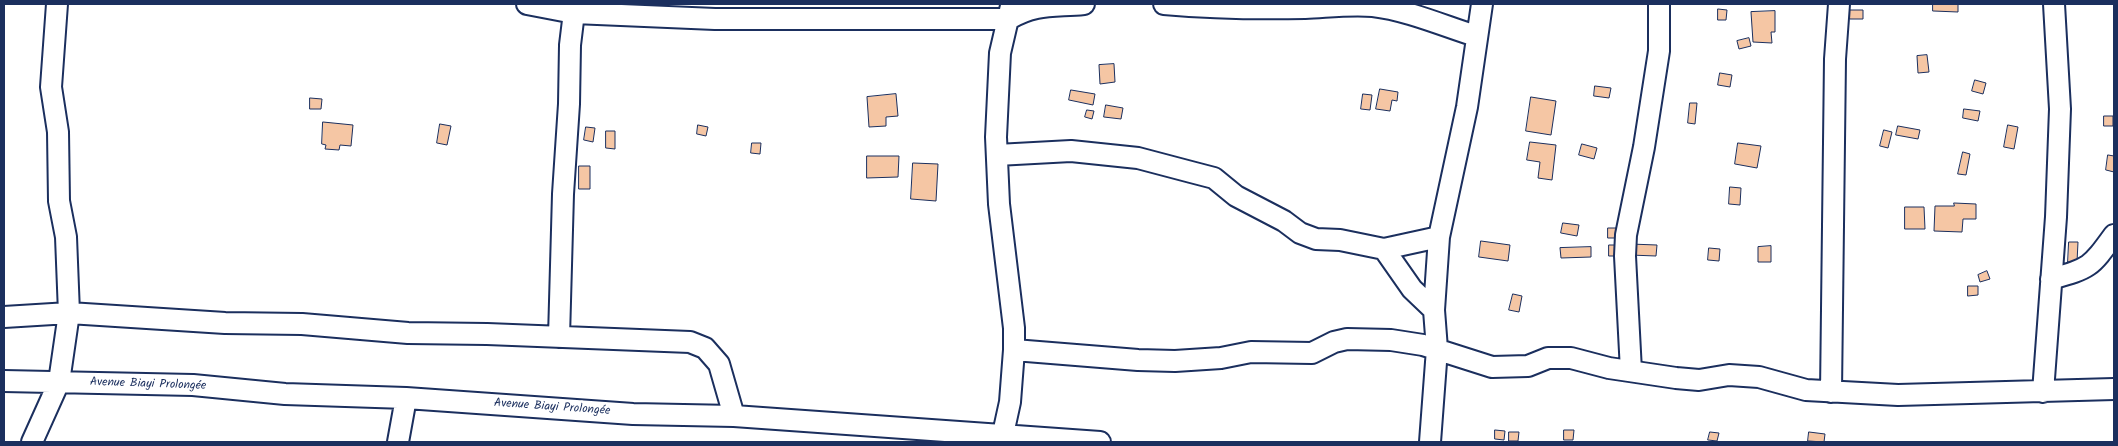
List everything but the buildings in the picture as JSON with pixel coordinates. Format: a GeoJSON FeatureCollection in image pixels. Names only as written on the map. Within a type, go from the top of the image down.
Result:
{"type":"FeatureCollection","features":[{"type":"Feature","properties":{"kind":"street"},"geometry":{"type":"LineString","coordinates":[[32,442],[59,382],[69,313],[66,237],[59,201],[58,132],[51,87],[57,4]]}},
{"type":"Feature","properties":{"kind":"street"},"geometry":{"type":"LineString","coordinates":[[527,4],[715,19],[1010,11],[1045,6],[1084,4]]}},
{"type":"Feature","properties":{"kind":"street"},"geometry":{"type":"LineString","coordinates":[[1164,4],[1304,8],[1342,5],[1375,6],[1476,36]]}},
{"type":"Feature","properties":{"kind":"street"},"geometry":{"type":"LineString","coordinates":[[1430,442],[1437,349],[1434,310],[1439,237],[1467,107],[1482,4]]}},
{"type":"Feature","properties":{"kind":"street"},"geometry":{"type":"LineString","coordinates":[[1631,372],[1625,256],[1626,235],[1644,147],[1659,51],[1659,4]]}},
{"type":"Feature","properties":{"kind":"street"},"geometry":{"type":"LineString","coordinates":[[1831,392],[1835,59],[1839,4]]}},
{"type":"Feature","properties":{"kind":"street"},"geometry":{"type":"LineString","coordinates":[[2043,392],[2056,217],[2060,110],[2054,4]]}},
{"type":"Feature","properties":{"kind":"street"},"geometry":{"type":"LineString","coordinates":[[560,337],[562,194],[574,9]]}},
{"type":"Feature","properties":{"kind":"street"},"geometry":{"type":"LineString","coordinates":[[1003,434],[1010,402],[1014,328],[1000,204],[997,156],[1000,53],[1010,11]]}},
{"type":"Feature","properties":{"kind":"street"},"geometry":{"type":"LineString","coordinates":[[997,156],[1071,151],[1138,158],[1214,178],[1236,196],[1284,221],[1300,233],[1316,239],[1340,240],[1384,249],[1439,237]]}},
{"type":"Feature","properties":{"kind":"street"},"geometry":{"type":"LineString","coordinates":[[2051,279],[2084,269],[2094,262],[2114,235]]}},
{"type":"Feature","properties":{"kind":"street"},"geometry":{"type":"LineString","coordinates":[[1384,249],[1412,289],[1434,310]]}},
{"type":"Feature","properties":{"kind":"street"},"geometry":{"type":"LineString","coordinates":[[4,317],[69,313],[225,323],[302,324],[408,333],[690,342],[705,348],[719,364],[734,416]]}},
{"type":"Feature","properties":{"kind":"street"},"geometry":{"type":"LineString","coordinates":[[1014,350],[1138,360],[1175,361],[1220,358],[1251,352],[1312,353],[1334,342],[1347,339],[1390,340],[1437,349],[1492,367],[1528,366],[1548,358],[1572,358],[1631,372],[1699,380],[1728,375],[1759,377],[1806,390],[1831,392],[1898,395],[2114,389]]}},
{"type":"Feature","properties":{"kind":"street","name":"Avenue Biayi Prolongée"},"geometry":{"type":"LineString","coordinates":[[4,381],[193,386],[285,394],[406,398],[633,414],[734,416],[885,434],[1003,434],[1100,442]]}},
{"type":"Feature","properties":{"kind":"street"},"geometry":{"type":"LineString","coordinates":[[398,442],[406,398]]}}]}
